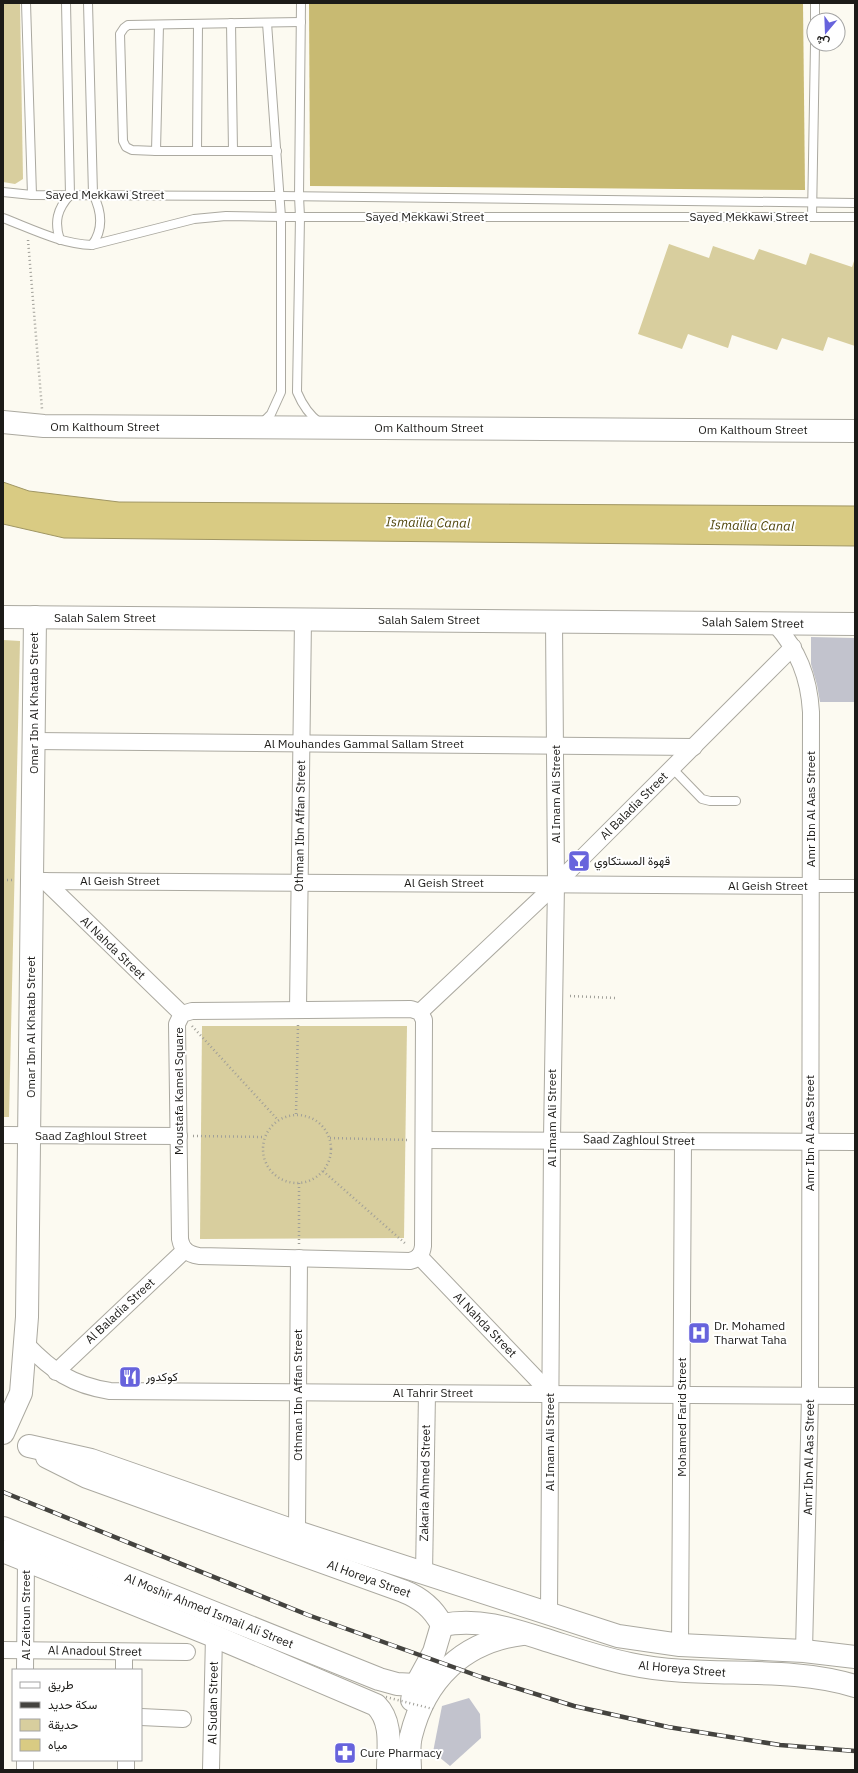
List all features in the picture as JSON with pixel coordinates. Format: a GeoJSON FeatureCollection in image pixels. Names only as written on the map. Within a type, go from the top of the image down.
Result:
{"type":"FeatureCollection","features":[{"type":"Feature","properties":{"kind":"main road","name":"Om Kalthoum Street"},"geometry":{"type":"LineString","coordinates":[[3,422],[44,426],[855,431]]}},
{"type":"Feature","properties":{"kind":"main road","name":"Salah Salem Street"},"geometry":{"type":"LineString","coordinates":[[3,616],[855,624]]}},
{"type":"Feature","properties":{"kind":"main road","name":"Omar Ibn Al Khatab Street"},"geometry":{"type":"LineString","coordinates":[[3,1434],[12,1415],[12,1393],[26,1344],[30,1135],[39,881],[34,741],[35,617]]}},
{"type":"Feature","properties":{"kind":"main road","name":"Al Horeya Street"},"geometry":{"type":"LineString","coordinates":[[3,1434],[29,1446],[60,1465],[87,1477],[416,1596],[436,1613],[442,1625],[457,1622],[492,1624],[596,1656],[666,1670],[790,1676],[831,1680],[855,1686]]}},
{"type":"Feature","properties":{"kind":"main road","name":"Al Horeya Street"},"geometry":{"type":"LineString","coordinates":[[29,1446],[91,1460],[297,1532],[618,1636],[680,1645],[804,1651],[855,1657]]}},
{"type":"Feature","properties":{"kind":"main road","name":"Al Moshir Ahmed Ismail Ali Street"},"geometry":{"type":"LineString","coordinates":[[3,1528],[379,1679],[397,1684],[416,1685]]}},
{"type":"Feature","properties":{"kind":"main road","name":"Al Moshir Ahmed Ismail Ali Street"},"geometry":{"type":"LineString","coordinates":[[3,1551],[214,1636],[377,1699]]}},
{"type":"Feature","properties":{"kind":"main road"},"geometry":{"type":"LineString","coordinates":[[410,1770],[410,1704],[416,1685],[434,1652],[442,1625]]}},
{"type":"Feature","properties":{"kind":"main road"},"geometry":{"type":"LineString","coordinates":[[410,1738],[422,1705],[430,1691],[451,1664],[478,1646],[493,1640],[525,1633]]}},
{"type":"Feature","properties":{"kind":"main road"},"geometry":{"type":"LineString","coordinates":[[731,1674],[732,1648]]}},
{"type":"Feature","properties":{"kind":"main road"},"geometry":{"type":"LineString","coordinates":[[831,1680],[834,1655]]}},
{"type":"Feature","properties":{"kind":"main road"},"geometry":{"type":"LineString","coordinates":[[377,1699],[380,1709],[387,1721],[388,1770]]}},
{"type":"Feature","properties":{"kind":"street","name":"Othman Ibn Affan Street"},"geometry":{"type":"LineString","coordinates":[[298,1010],[303,619]]}},
{"type":"Feature","properties":{"kind":"street","name":"Al Imam Ali Street"},"geometry":{"type":"LineString","coordinates":[[549,1614],[553,995],[556,884],[554,621]]}},
{"type":"Feature","properties":{"kind":"street","name":"Amr Ibn Al Aas Street"},"geometry":{"type":"LineString","coordinates":[[775,624],[793,647],[805,672],[810,695],[810,1396],[804,1651]]}},
{"type":"Feature","properties":{"kind":"street","name":"Al Baladia Street"},"geometry":{"type":"LineString","coordinates":[[420,1012],[556,884],[793,647]]}},
{"type":"Feature","properties":{"kind":"street","name":"Al Mouhandes Gammal Sallam Street"},"geometry":{"type":"LineString","coordinates":[[34,741],[694,747]]}},
{"type":"Feature","properties":{"kind":"street","name":"Al Geish Street"},"geometry":{"type":"LineString","coordinates":[[39,881],[855,886]]}},
{"type":"Feature","properties":{"kind":"street","name":"Al Nahda Street"},"geometry":{"type":"LineString","coordinates":[[39,881],[182,1014]]}},
{"type":"Feature","properties":{"kind":"street","name":"Moustafa Kamel Square"},"geometry":{"type":"LineString","coordinates":[[185,1250],[180,1239],[177,1024],[182,1014],[192,1010],[411,1009],[420,1012]]}},
{"type":"Feature","properties":{"kind":"street"},"geometry":{"type":"LineString","coordinates":[[185,1250],[191,1255],[199,1256],[410,1261],[415,1260],[420,1256],[423,1246],[424,1020],[420,1012]]}},
{"type":"Feature","properties":{"kind":"street","name":"Saad Zaghloul Street"},"geometry":{"type":"LineString","coordinates":[[3,1135],[179,1136]]}},
{"type":"Feature","properties":{"kind":"street","name":"Saad Zaghloul Street"},"geometry":{"type":"LineString","coordinates":[[424,1140],[552,1139],[855,1142]]}},
{"type":"Feature","properties":{"kind":"street","name":"Mohamed Farid Street"},"geometry":{"type":"LineString","coordinates":[[680,1645],[683,1141]]}},
{"type":"Feature","properties":{"kind":"street","name":"Al Baladia Street"},"geometry":{"type":"LineString","coordinates":[[56,1372],[185,1250]]}},
{"type":"Feature","properties":{"kind":"street","name":"Al Nahda Street"},"geometry":{"type":"LineString","coordinates":[[420,1256],[551,1394]]}},
{"type":"Feature","properties":{"kind":"street","name":"Othman Ibn Affan Street"},"geometry":{"type":"LineString","coordinates":[[297,1532],[299,1258]]}},
{"type":"Feature","properties":{"kind":"street","name":"Al Tahrir Street"},"geometry":{"type":"LineString","coordinates":[[26,1344],[56,1372],[82,1385],[110,1391],[855,1396]]}},
{"type":"Feature","properties":{"kind":"street","name":"Zakaria Ahmed Street"},"geometry":{"type":"LineString","coordinates":[[424,1574],[427,1393]]}},
{"type":"Feature","properties":{"kind":"street","name":"Al Zeitoun Street"},"geometry":{"type":"LineString","coordinates":[[25,1669],[26,1560]]}},
{"type":"Feature","properties":{"kind":"street","name":"Al Sudan Street"},"geometry":{"type":"LineString","coordinates":[[212,1770],[214,1636]]}},
{"type":"Feature","properties":{"kind":"street","name":"Al Anadoul Street"},"geometry":{"type":"LineString","coordinates":[[3,1650],[187,1652]]}},
{"type":"Feature","properties":{"kind":"street"},"geometry":{"type":"LineString","coordinates":[[124,1652],[124,1669]]}},
{"type":"Feature","properties":{"kind":"street"},"geometry":{"type":"LineString","coordinates":[[142,1717],[182,1719]]}},
{"type":"Feature","properties":{"kind":"lane"},"geometry":{"type":"LineString","coordinates":[[26,3],[32,195]]}},
{"type":"Feature","properties":{"kind":"lane"},"geometry":{"type":"LineString","coordinates":[[60,240],[56,221],[58,211],[63,202],[70,195],[66,3]]}},
{"type":"Feature","properties":{"kind":"lane"},"geometry":{"type":"LineString","coordinates":[[88,3],[93,194],[101,216],[100,228],[92,245]]}},
{"type":"Feature","properties":{"kind":"lane"},"geometry":{"type":"LineString","coordinates":[[301,3],[300,217],[297,392],[302,403],[310,414],[319,423],[330,427]]}},
{"type":"Feature","properties":{"kind":"lane"},"geometry":{"type":"LineString","coordinates":[[277,151],[196,150],[156,152],[132,150],[124,145],[121,32],[128,25],[301,22]]}},
{"type":"Feature","properties":{"kind":"lane"},"geometry":{"type":"LineString","coordinates":[[231,23],[233,151]]}},
{"type":"Feature","properties":{"kind":"lane"},"geometry":{"type":"LineString","coordinates":[[253,427],[263,423],[271,414],[281,392],[281,218],[267,23]]}},
{"type":"Feature","properties":{"kind":"lane"},"geometry":{"type":"LineString","coordinates":[[196,150],[198,24]]}},
{"type":"Feature","properties":{"kind":"lane"},"geometry":{"type":"LineString","coordinates":[[156,152],[159,25]]}},
{"type":"Feature","properties":{"kind":"lane"},"geometry":{"type":"LineString","coordinates":[[812,217],[815,52]]}},
{"type":"Feature","properties":{"kind":"lane","name":"Sayed Mekkawi Street"},"geometry":{"type":"LineString","coordinates":[[3,192],[32,195],[93,194],[299,196],[855,203]]}},
{"type":"Feature","properties":{"kind":"lane","name":"Sayed Mekkawi Street"},"geometry":{"type":"LineString","coordinates":[[3,218],[76,245],[92,245],[194,219],[226,216],[281,218],[855,217]]}},
{"type":"Feature","properties":{"kind":"lane"},"geometry":{"type":"LineString","coordinates":[[672,768],[702,799],[710,801],[736,801]]}},
{"type":"Feature","properties":{"kind":"path"},"geometry":{"type":"LineString","coordinates":[[27,228],[44,426]]}},
{"type":"Feature","properties":{"kind":"path"},"geometry":{"type":"LineString","coordinates":[[553,995],[616,998]]}},
{"type":"Feature","properties":{"kind":"path"},"geometry":{"type":"LineString","coordinates":[[296,1114],[298,1010]]}},
{"type":"Feature","properties":{"kind":"path"},"geometry":{"type":"LineString","coordinates":[[182,1014],[278,1120]]}},
{"type":"Feature","properties":{"kind":"path"},"geometry":{"type":"LineString","coordinates":[[296,1114],[311,1117],[317,1121],[327,1132],[330,1138],[331,1152],[330,1159],[324,1171],[312,1180],[298,1183],[282,1180],[270,1169],[263,1154],[265,1138],[268,1131],[278,1120],[296,1114]]}},
{"type":"Feature","properties":{"kind":"path"},"geometry":{"type":"LineString","coordinates":[[179,1136],[265,1138]]}},
{"type":"Feature","properties":{"kind":"path"},"geometry":{"type":"LineString","coordinates":[[330,1138],[424,1140]]}},
{"type":"Feature","properties":{"kind":"path"},"geometry":{"type":"LineString","coordinates":[[324,1171],[420,1256]]}},
{"type":"Feature","properties":{"kind":"path"},"geometry":{"type":"LineString","coordinates":[[298,1183],[299,1258]]}},
{"type":"Feature","properties":{"kind":"path"},"geometry":{"type":"LineString","coordinates":[[377,1699],[433,1709]]}},
{"type":"Feature","properties":{"kind":"green space"},"geometry":{"type":"Polygon","coordinates":[[[3,3],[20,3],[23,179],[15,184],[3,182],[3,3]]]}},
{"type":"Feature","properties":{"kind":"green space"},"geometry":{"type":"Polygon","coordinates":[[[669,244],[709,258],[713,246],[754,260],[759,249],[806,265],[810,253],[852,267],[855,258],[855,346],[828,337],[823,351],[782,338],[777,350],[732,335],[728,348],[688,334],[682,349],[638,334],[669,244]]]}},
{"type":"Feature","properties":{"kind":"green space"},"geometry":{"type":"Polygon","coordinates":[[[3,640],[20,641],[9,1117],[3,1117],[3,640]]]}},
{"type":"Feature","properties":{"kind":"green space"},"geometry":{"type":"Polygon","coordinates":[[[202,1026],[407,1026],[404,1238],[200,1239],[202,1026]]]}},
{"type":"Feature","properties":{"kind":"shaded area"},"geometry":{"type":"Polygon","coordinates":[[[309,3],[803,3],[805,190],[310,186],[309,3]]]}},
{"type":"Feature","properties":{"kind":"water","name":"Ismaïlia Canal"},"geometry":{"type":"Polygon","coordinates":[[[3,482],[29,491],[119,502],[855,506],[855,546],[64,538],[3,524],[3,482]]]}},
{"type":"Feature","properties":{"kind":"building"},"geometry":{"type":"Polygon","coordinates":[[[811,637],[855,638],[855,702],[820,702],[811,664],[811,637]]]}},
{"type":"Feature","properties":{"kind":"building"},"geometry":{"type":"Polygon","coordinates":[[[469,1698],[480,1714],[481,1738],[450,1766],[433,1752],[442,1706],[469,1698]]]}},
{"type":"Feature","properties":{"kind":"railway"},"geometry":{"type":"LineString","coordinates":[[3,1492],[308,1615],[481,1677],[574,1706],[668,1727],[780,1745],[855,1751]]}},
{"type":"Feature","properties":{"kind":"place","name":"قهوة المستكاوي"},"geometry":{"type":"Point","coordinates":[579,861]}},
{"type":"Feature","properties":{"kind":"place","name":"Dr. Mohamed Tharwat Taha"},"geometry":{"type":"Point","coordinates":[699,1333]}},
{"type":"Feature","properties":{"kind":"place","name":"كوكدور"},"geometry":{"type":"Point","coordinates":[130,1377]}},
{"type":"Feature","properties":{"kind":"place","name":"Cure Pharmacy"},"geometry":{"type":"Point","coordinates":[345,1753]}}]}
